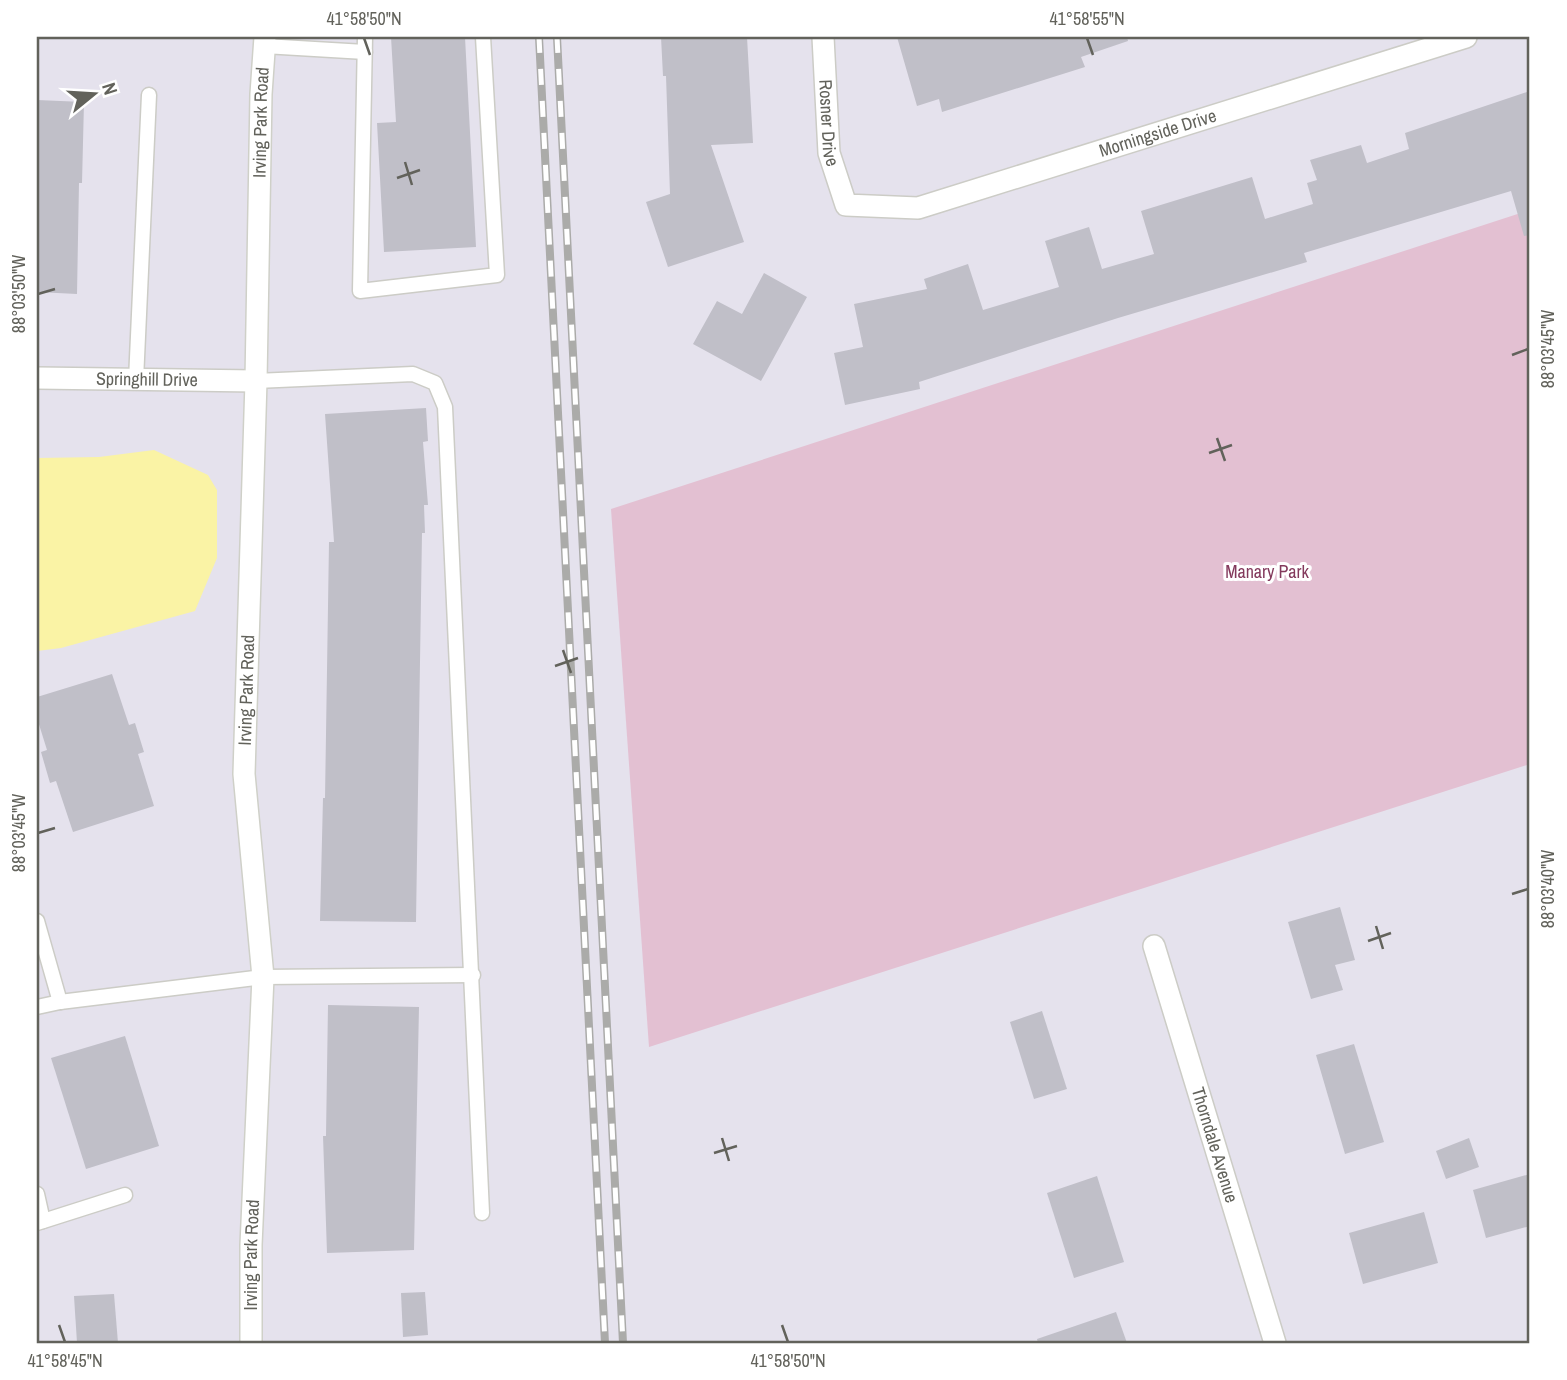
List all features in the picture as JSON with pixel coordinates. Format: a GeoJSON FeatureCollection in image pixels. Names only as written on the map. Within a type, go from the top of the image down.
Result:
{"type":"FeatureCollection","features":[{"type":"Feature","properties":{"kind":"street","name":"Rosner Drive"},"geometry":{"type":"LineString","coordinates":[[823,37],[829,153],[846,205]]}},
{"type":"Feature","properties":{"kind":"street","name":"Morningside Drive"},"geometry":{"type":"LineString","coordinates":[[846,205],[918,208],[1466,37]]}},
{"type":"Feature","properties":{"kind":"street","name":"Irving Park Road"},"geometry":{"type":"LineString","coordinates":[[251,1343],[251,1245],[263,976],[244,774],[256,380],[261,94],[265,41]]}},
{"type":"Feature","properties":{"kind":"street","name":"Springhill Drive"},"geometry":{"type":"LineString","coordinates":[[37,378],[256,380]]}},
{"type":"Feature","properties":{"kind":"street","name":"Thorndale Avenue"},"geometry":{"type":"LineString","coordinates":[[1154,946],[1275,1343]]}},
{"type":"Feature","properties":{"kind":"lane"},"geometry":{"type":"LineString","coordinates":[[365,37],[360,291],[497,275],[483,37]]}},
{"type":"Feature","properties":{"kind":"lane"},"geometry":{"type":"LineString","coordinates":[[265,41],[365,52]]}},
{"type":"Feature","properties":{"kind":"lane"},"geometry":{"type":"LineString","coordinates":[[136,380],[149,95]]}},
{"type":"Feature","properties":{"kind":"lane"},"geometry":{"type":"LineString","coordinates":[[256,380],[413,374],[435,383],[445,407],[482,1213]]}},
{"type":"Feature","properties":{"kind":"lane"},"geometry":{"type":"LineString","coordinates":[[38,928],[60,1002]]}},
{"type":"Feature","properties":{"kind":"lane"},"geometry":{"type":"LineString","coordinates":[[37,1007],[263,976],[473,975]]}},
{"type":"Feature","properties":{"kind":"lane"},"geometry":{"type":"LineString","coordinates":[[37,1194],[40,1222],[124,1195]]}},
{"type":"Feature","properties":{"kind":"green space","name":"Manary Park"},"geometry":{"type":"Polygon","coordinates":[[[1530,210],[1530,764],[649,1047],[611,509],[1530,210]]]}},
{"type":"Feature","properties":{"kind":"shaded area"},"geometry":{"type":"Polygon","coordinates":[[[154,450],[208,475],[217,490],[217,558],[195,611],[61,648],[37,651],[37,458],[99,457],[154,450]]]}},
{"type":"Feature","properties":{"kind":"building"},"geometry":{"type":"Polygon","coordinates":[[[391,37],[465,37],[476,247],[384,252],[377,123],[396,122],[391,37]]]}},
{"type":"Feature","properties":{"kind":"building"},"geometry":{"type":"Polygon","coordinates":[[[661,37],[747,37],[753,143],[711,145],[744,242],[668,267],[646,202],[670,194],[666,76],[663,76],[661,37]]]}},
{"type":"Feature","properties":{"kind":"building"},"geometry":{"type":"Polygon","coordinates":[[[897,37],[1127,37],[1128,41],[1081,57],[1085,67],[942,112],[939,99],[917,106],[897,37]]]}},
{"type":"Feature","properties":{"kind":"building"},"geometry":{"type":"Polygon","coordinates":[[[1530,91],[1530,235],[1524,236],[1511,191],[1304,253],[1307,262],[1118,318],[919,382],[920,389],[845,405],[834,353],[863,347],[854,304],[927,289],[924,279],[968,264],[983,310],[1059,287],[1045,241],[1089,227],[1102,269],[1154,254],[1141,211],[1252,177],[1265,219],[1313,204],[1307,183],[1317,180],[1310,160],[1361,145],[1367,163],[1409,149],[1405,133],[1530,91]]]}},
{"type":"Feature","properties":{"kind":"building"},"geometry":{"type":"Polygon","coordinates":[[[37,100],[84,102],[77,294],[37,292],[37,100]]]}},
{"type":"Feature","properties":{"kind":"building"},"geometry":{"type":"Polygon","coordinates":[[[764,273],[807,297],[761,381],[693,344],[717,301],[742,314],[764,273]]]}},
{"type":"Feature","properties":{"kind":"building"},"geometry":{"type":"Polygon","coordinates":[[[426,408],[428,441],[423,442],[428,505],[424,505],[425,533],[422,533],[416,922],[320,921],[329,542],[334,542],[325,414],[426,408]]]}},
{"type":"Feature","properties":{"kind":"building"},"geometry":{"type":"Polygon","coordinates":[[[112,674],[129,725],[135,723],[144,752],[138,754],[154,806],[73,832],[56,781],[50,783],[41,752],[47,750],[37,718],[37,697],[112,674]]]}},
{"type":"Feature","properties":{"kind":"building"},"geometry":{"type":"Polygon","coordinates":[[[1340,907],[1355,960],[1335,965],[1343,990],[1311,999],[1288,922],[1340,907]]]}},
{"type":"Feature","properties":{"kind":"building"},"geometry":{"type":"Polygon","coordinates":[[[328,1005],[419,1007],[414,1250],[327,1253],[323,1136],[326,1136],[328,1005]]]}},
{"type":"Feature","properties":{"kind":"building"},"geometry":{"type":"Polygon","coordinates":[[[1042,1011],[1067,1089],[1034,1099],[1010,1022],[1042,1011]]]}},
{"type":"Feature","properties":{"kind":"building"},"geometry":{"type":"Polygon","coordinates":[[[125,1036],[159,1146],[86,1169],[51,1058],[125,1036]]]}},
{"type":"Feature","properties":{"kind":"building"},"geometry":{"type":"Polygon","coordinates":[[[1354,1044],[1384,1142],[1345,1154],[1316,1055],[1354,1044]]]}},
{"type":"Feature","properties":{"kind":"building"},"geometry":{"type":"Polygon","coordinates":[[[1469,1138],[1479,1167],[1446,1179],[1436,1151],[1469,1138]]]}},
{"type":"Feature","properties":{"kind":"building"},"geometry":{"type":"Polygon","coordinates":[[[1530,1174],[1530,1226],[1486,1238],[1473,1190],[1530,1174]]]}},
{"type":"Feature","properties":{"kind":"building"},"geometry":{"type":"Polygon","coordinates":[[[1097,1176],[1124,1262],[1074,1278],[1047,1193],[1097,1176]]]}},
{"type":"Feature","properties":{"kind":"building"},"geometry":{"type":"Polygon","coordinates":[[[1424,1212],[1438,1263],[1363,1284],[1349,1233],[1424,1212]]]}},
{"type":"Feature","properties":{"kind":"building"},"geometry":{"type":"Polygon","coordinates":[[[425,1292],[428,1335],[403,1337],[401,1293],[425,1292]]]}},
{"type":"Feature","properties":{"kind":"building"},"geometry":{"type":"Polygon","coordinates":[[[114,1294],[118,1343],[77,1343],[74,1296],[114,1294]]]}},
{"type":"Feature","properties":{"kind":"building"},"geometry":{"type":"Polygon","coordinates":[[[1116,1312],[1127,1343],[1038,1343],[1037,1339],[1116,1312]]]}},
{"type":"Feature","properties":{"kind":"railway"},"geometry":{"type":"LineString","coordinates":[[539,37],[605,1343]]}},
{"type":"Feature","properties":{"kind":"railway"},"geometry":{"type":"LineString","coordinates":[[557,37],[623,1343]]}}]}
